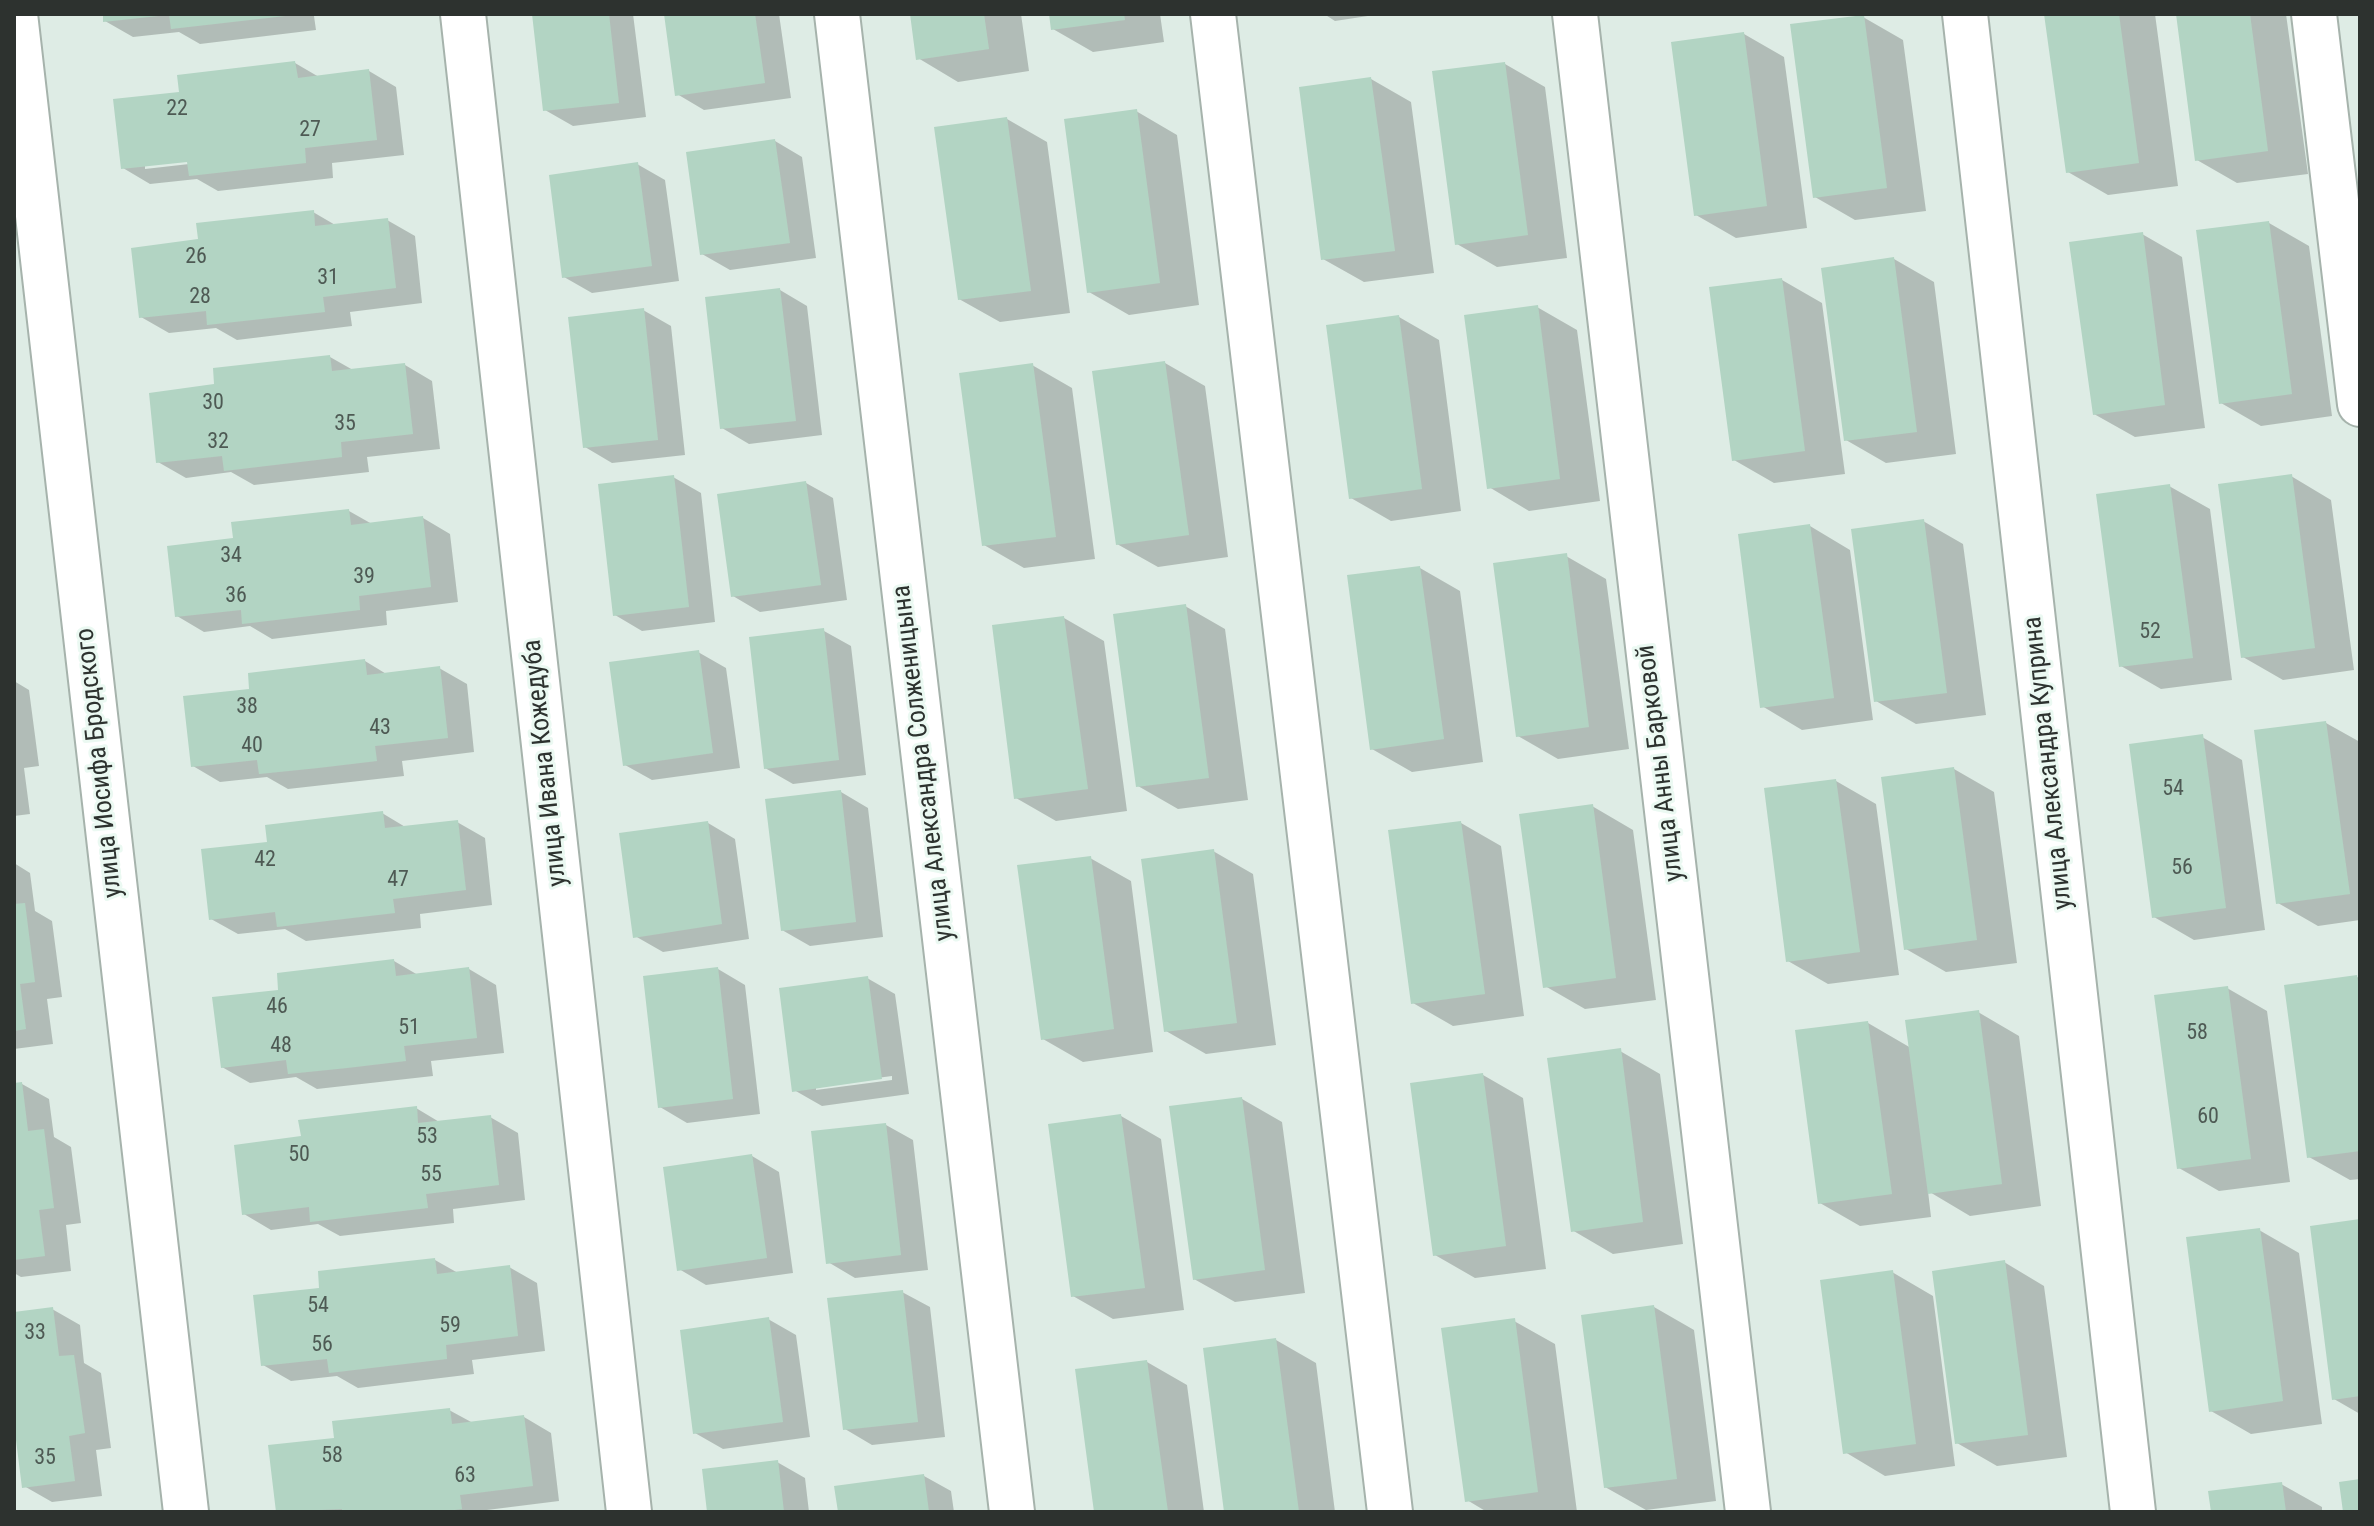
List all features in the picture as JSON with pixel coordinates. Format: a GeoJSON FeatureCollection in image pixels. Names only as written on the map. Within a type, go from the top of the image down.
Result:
{"type":"FeatureCollection","features":[{"type":"Feature","properties":{"kind":"street","name":"улица Иосифа Бродского"},"geometry":{"type":"LineString","coordinates":[[15,14],[186,1512]]}},
{"type":"Feature","properties":{"kind":"street","name":"улица Ивана Кожедуба"},"geometry":{"type":"LineString","coordinates":[[463,14],[629,1512]]}},
{"type":"Feature","properties":{"kind":"street","name":"улица Александра Солженицына"},"geometry":{"type":"LineString","coordinates":[[837,14],[1012,1512]]}},
{"type":"Feature","properties":{"kind":"street"},"geometry":{"type":"LineString","coordinates":[[1213,14],[1390,1512]]}},
{"type":"Feature","properties":{"kind":"street","name":"улица Анны Барковой"},"geometry":{"type":"LineString","coordinates":[[1575,14],[1748,1512]]}},
{"type":"Feature","properties":{"kind":"street","name":"улица Александра Куприна"},"geometry":{"type":"LineString","coordinates":[[1965,14],[2133,1512]]}},
{"type":"Feature","properties":{"kind":"street"},"geometry":{"type":"LineString","coordinates":[[2314,14],[2360,404]]}},
{"type":"Feature","properties":{"kind":"building"},"geometry":{"type":"Polygon","coordinates":[[[103,14],[158,14],[158,16],[103,22],[103,14]]]}},
{"type":"Feature","properties":{"kind":"building"},"geometry":{"type":"Polygon","coordinates":[[[169,14],[285,14],[285,16],[171,29],[169,14]]]}},
{"type":"Feature","properties":{"kind":"building"},"geometry":{"type":"Polygon","coordinates":[[[532,14],[609,14],[619,103],[543,111],[532,14]]]}},
{"type":"Feature","properties":{"kind":"building"},"geometry":{"type":"Polygon","coordinates":[[[664,14],[755,14],[765,83],[675,96],[664,14]]]}},
{"type":"Feature","properties":{"kind":"building"},"geometry":{"type":"Polygon","coordinates":[[[910,14],[984,14],[989,49],[916,60],[910,14]]]}},
{"type":"Feature","properties":{"kind":"building"},"geometry":{"type":"Polygon","coordinates":[[[1049,14],[1124,14],[1125,20],[1051,30],[1049,14]]]}},
{"type":"Feature","properties":{"kind":"building"},"geometry":{"type":"Polygon","coordinates":[[[2044,14],[2119,14],[2139,163],[2066,173],[2044,14]]]}},
{"type":"Feature","properties":{"kind":"building"},"geometry":{"type":"Polygon","coordinates":[[[2176,14],[2250,14],[2268,151],[2195,161],[2176,14]]]}},
{"type":"Feature","properties":{"kind":"building"},"geometry":{"type":"Polygon","coordinates":[[[1864,15],[1887,188],[1813,198],[1790,24],[1864,15]]]}},
{"type":"Feature","properties":{"kind":"building"},"geometry":{"type":"Polygon","coordinates":[[[1744,32],[1767,206],[1694,216],[1671,42],[1744,32]]]}},
{"type":"Feature","properties":{"kind":"building"},"geometry":{"type":"Polygon","coordinates":[[[295,61],[298,78],[369,69],[377,140],[305,148],[306,163],[189,176],[187,162],[121,169],[113,99],[179,92],[177,75],[295,61]]]}},
{"type":"Feature","properties":{"kind":"building"},"geometry":{"type":"Polygon","coordinates":[[[1505,62],[1528,235],[1455,245],[1432,71],[1505,62]]]}},
{"type":"Feature","properties":{"kind":"building"},"geometry":{"type":"Polygon","coordinates":[[[1371,77],[1395,251],[1321,260],[1299,87],[1371,77]]]}},
{"type":"Feature","properties":{"kind":"building"},"geometry":{"type":"Polygon","coordinates":[[[1137,109],[1160,283],[1087,293],[1064,119],[1137,109]]]}},
{"type":"Feature","properties":{"kind":"building"},"geometry":{"type":"Polygon","coordinates":[[[1007,117],[1031,291],[958,300],[934,127],[1007,117]]]}},
{"type":"Feature","properties":{"kind":"building"},"geometry":{"type":"Polygon","coordinates":[[[775,139],[790,243],[700,255],[686,152],[775,139]]]}},
{"type":"Feature","properties":{"kind":"building"},"geometry":{"type":"Polygon","coordinates":[[[638,162],[652,266],[562,278],[549,175],[638,162]]]}},
{"type":"Feature","properties":{"kind":"building"},"geometry":{"type":"Polygon","coordinates":[[[314,210],[315,226],[388,218],[396,288],[323,297],[325,312],[207,325],[206,311],[139,318],[131,248],[198,239],[196,223],[314,210]]]}},
{"type":"Feature","properties":{"kind":"building"},"geometry":{"type":"Polygon","coordinates":[[[2269,221],[2292,394],[2219,404],[2196,230],[2269,221]]]}},
{"type":"Feature","properties":{"kind":"building"},"geometry":{"type":"Polygon","coordinates":[[[2143,232],[2165,405],[2093,415],[2069,242],[2143,232]]]}},
{"type":"Feature","properties":{"kind":"building"},"geometry":{"type":"Polygon","coordinates":[[[1894,257],[1917,432],[1844,441],[1821,268],[1894,257]]]}},
{"type":"Feature","properties":{"kind":"building"},"geometry":{"type":"Polygon","coordinates":[[[1782,278],[1805,451],[1732,461],[1709,287],[1782,278]]]}},
{"type":"Feature","properties":{"kind":"building"},"geometry":{"type":"Polygon","coordinates":[[[780,288],[796,421],[720,429],[705,297],[780,288]]]}},
{"type":"Feature","properties":{"kind":"building"},"geometry":{"type":"Polygon","coordinates":[[[1538,305],[1560,479],[1487,489],[1464,315],[1538,305]]]}},
{"type":"Feature","properties":{"kind":"building"},"geometry":{"type":"Polygon","coordinates":[[[644,308],[658,440],[583,448],[568,317],[644,308]]]}},
{"type":"Feature","properties":{"kind":"building"},"geometry":{"type":"Polygon","coordinates":[[[1399,315],[1422,489],[1349,499],[1326,325],[1399,315]]]}},
{"type":"Feature","properties":{"kind":"building"},"geometry":{"type":"Polygon","coordinates":[[[330,355],[332,371],[405,363],[413,434],[341,442],[342,457],[224,471],[222,456],[156,463],[149,393],[214,384],[213,368],[330,355]]]}},
{"type":"Feature","properties":{"kind":"building"},"geometry":{"type":"Polygon","coordinates":[[[1165,361],[1189,535],[1116,545],[1092,371],[1165,361]]]}},
{"type":"Feature","properties":{"kind":"building"},"geometry":{"type":"Polygon","coordinates":[[[1033,363],[1056,537],[982,546],[959,373],[1033,363]]]}},
{"type":"Feature","properties":{"kind":"building"},"geometry":{"type":"Polygon","coordinates":[[[2292,474],[2315,648],[2241,658],[2218,484],[2292,474]]]}},
{"type":"Feature","properties":{"kind":"building"},"geometry":{"type":"Polygon","coordinates":[[[674,475],[689,607],[613,616],[598,484],[674,475]]]}},
{"type":"Feature","properties":{"kind":"building"},"geometry":{"type":"Polygon","coordinates":[[[806,481],[821,585],[731,597],[717,494],[806,481]]]}},
{"type":"Feature","properties":{"kind":"building"},"geometry":{"type":"Polygon","coordinates":[[[2170,484],[2193,658],[2119,667],[2096,494],[2170,484]]]}},
{"type":"Feature","properties":{"kind":"building"},"geometry":{"type":"Polygon","coordinates":[[[349,509],[351,525],[423,516],[431,587],[359,596],[360,610],[242,624],[241,610],[175,617],[167,546],[233,538],[231,522],[349,509]]]}},
{"type":"Feature","properties":{"kind":"building"},"geometry":{"type":"Polygon","coordinates":[[[1924,519],[1947,693],[1874,702],[1851,529],[1924,519]]]}},
{"type":"Feature","properties":{"kind":"building"},"geometry":{"type":"Polygon","coordinates":[[[1810,524],[1834,698],[1760,708],[1738,534],[1810,524]]]}},
{"type":"Feature","properties":{"kind":"building"},"geometry":{"type":"Polygon","coordinates":[[[1567,553],[1589,727],[1516,737],[1493,563],[1567,553]]]}},
{"type":"Feature","properties":{"kind":"building"},"geometry":{"type":"Polygon","coordinates":[[[1420,566],[1444,739],[1370,750],[1347,575],[1420,566]]]}},
{"type":"Feature","properties":{"kind":"building"},"geometry":{"type":"Polygon","coordinates":[[[1186,604],[1209,778],[1136,787],[1113,614],[1186,604]]]}},
{"type":"Feature","properties":{"kind":"building"},"geometry":{"type":"Polygon","coordinates":[[[1064,616],[1088,789],[1014,799],[992,625],[1064,616]]]}},
{"type":"Feature","properties":{"kind":"building"},"geometry":{"type":"Polygon","coordinates":[[[824,628],[839,760],[764,769],[749,637],[824,628]]]}},
{"type":"Feature","properties":{"kind":"building"},"geometry":{"type":"Polygon","coordinates":[[[699,650],[713,753],[623,766],[609,662],[699,650]]]}},
{"type":"Feature","properties":{"kind":"building"},"geometry":{"type":"Polygon","coordinates":[[[365,659],[367,675],[440,666],[448,738],[375,746],[377,761],[318,768],[259,774],[257,760],[191,767],[183,696],[249,689],[248,673],[365,659]]]}},
{"type":"Feature","properties":{"kind":"building"},"geometry":{"type":"Polygon","coordinates":[[[2326,721],[2350,894],[2276,904],[2254,730],[2326,721]]]}},
{"type":"Feature","properties":{"kind":"building"},"geometry":{"type":"Polygon","coordinates":[[[2203,734],[2226,908],[2152,918],[2129,744],[2203,734]]]}},
{"type":"Feature","properties":{"kind":"building"},"geometry":{"type":"Polygon","coordinates":[[[1954,767],[1977,940],[1904,950],[1881,777],[1954,767]]]}},
{"type":"Feature","properties":{"kind":"building"},"geometry":{"type":"Polygon","coordinates":[[[1836,779],[1860,952],[1786,962],[1764,788],[1836,779]]]}},
{"type":"Feature","properties":{"kind":"building"},"geometry":{"type":"Polygon","coordinates":[[[841,790],[856,922],[781,931],[765,799],[841,790]]]}},
{"type":"Feature","properties":{"kind":"building"},"geometry":{"type":"Polygon","coordinates":[[[1593,804],[1616,978],[1543,988],[1519,814],[1593,804]]]}},
{"type":"Feature","properties":{"kind":"building"},"geometry":{"type":"Polygon","coordinates":[[[383,811],[385,828],[458,820],[466,890],[393,899],[395,913],[277,927],[275,912],[209,920],[201,849],[267,842],[265,825],[383,811]]]}},
{"type":"Feature","properties":{"kind":"building"},"geometry":{"type":"Polygon","coordinates":[[[708,821],[722,924],[633,938],[619,833],[708,821]]]}},
{"type":"Feature","properties":{"kind":"building"},"geometry":{"type":"Polygon","coordinates":[[[1461,821],[1485,994],[1411,1004],[1388,830],[1461,821]]]}},
{"type":"Feature","properties":{"kind":"building"},"geometry":{"type":"Polygon","coordinates":[[[1214,849],[1237,1023],[1164,1032],[1141,859],[1214,849]]]}},
{"type":"Feature","properties":{"kind":"building"},"geometry":{"type":"Polygon","coordinates":[[[1091,856],[1114,1029],[1041,1040],[1017,865],[1091,856]]]}},
{"type":"Feature","properties":{"kind":"building"},"geometry":{"type":"Polygon","coordinates":[[[25,903],[35,982],[20,984],[26,1029],[14,1031],[14,904],[25,903]]]}},
{"type":"Feature","properties":{"kind":"building"},"geometry":{"type":"Polygon","coordinates":[[[394,959],[396,976],[469,967],[477,1038],[404,1046],[406,1061],[347,1068],[288,1074],[286,1060],[221,1068],[212,997],[278,990],[277,973],[394,959]]]}},
{"type":"Feature","properties":{"kind":"building"},"geometry":{"type":"Polygon","coordinates":[[[718,967],[733,1099],[658,1108],[643,976],[718,967]]]}},
{"type":"Feature","properties":{"kind":"building"},"geometry":{"type":"Polygon","coordinates":[[[2357,975],[2360,995],[2360,1151],[2307,1158],[2284,985],[2357,975]]]}},
{"type":"Feature","properties":{"kind":"building"},"geometry":{"type":"Polygon","coordinates":[[[868,976],[882,1079],[792,1092],[779,988],[868,976]]]}},
{"type":"Feature","properties":{"kind":"building"},"geometry":{"type":"Polygon","coordinates":[[[2228,986],[2251,1159],[2177,1169],[2154,995],[2228,986]]]}},
{"type":"Feature","properties":{"kind":"building"},"geometry":{"type":"Polygon","coordinates":[[[1979,1010],[2002,1184],[1928,1194],[1905,1020],[1979,1010]]]}},
{"type":"Feature","properties":{"kind":"building"},"geometry":{"type":"Polygon","coordinates":[[[1868,1021],[1892,1194],[1818,1204],[1795,1030],[1868,1021]]]}},
{"type":"Feature","properties":{"kind":"building"},"geometry":{"type":"Polygon","coordinates":[[[1621,1048],[1643,1222],[1571,1232],[1547,1058],[1621,1048]]]}},
{"type":"Feature","properties":{"kind":"building"},"geometry":{"type":"Polygon","coordinates":[[[1483,1073],[1506,1246],[1433,1256],[1410,1083],[1483,1073]]]}},
{"type":"Feature","properties":{"kind":"building"},"geometry":{"type":"Polygon","coordinates":[[[22,1082],[28,1131],[44,1129],[54,1208],[39,1210],[45,1256],[14,1260],[14,1083],[22,1082]]]}},
{"type":"Feature","properties":{"kind":"building"},"geometry":{"type":"Polygon","coordinates":[[[1242,1097],[1265,1270],[1193,1280],[1169,1106],[1242,1097]]]}},
{"type":"Feature","properties":{"kind":"building"},"geometry":{"type":"Polygon","coordinates":[[[417,1106],[418,1123],[491,1115],[499,1185],[426,1194],[428,1208],[310,1222],[309,1207],[242,1215],[234,1145],[301,1136],[298,1120],[417,1106]]]}},
{"type":"Feature","properties":{"kind":"building"},"geometry":{"type":"Polygon","coordinates":[[[1121,1114],[1145,1288],[1071,1297],[1048,1124],[1121,1114]]]}},
{"type":"Feature","properties":{"kind":"building"},"geometry":{"type":"Polygon","coordinates":[[[886,1123],[901,1255],[826,1264],[811,1131],[886,1123]]]}},
{"type":"Feature","properties":{"kind":"building"},"geometry":{"type":"Polygon","coordinates":[[[752,1154],[767,1258],[677,1271],[663,1167],[752,1154]]]}},
{"type":"Feature","properties":{"kind":"building"},"geometry":{"type":"Polygon","coordinates":[[[2360,1219],[2360,1396],[2332,1400],[2310,1226],[2360,1219]]]}},
{"type":"Feature","properties":{"kind":"building"},"geometry":{"type":"Polygon","coordinates":[[[2260,1228],[2283,1401],[2209,1412],[2186,1237],[2260,1228]]]}},
{"type":"Feature","properties":{"kind":"building"},"geometry":{"type":"Polygon","coordinates":[[[435,1258],[437,1274],[510,1265],[518,1336],[446,1345],[447,1359],[329,1373],[327,1359],[261,1366],[253,1295],[319,1288],[318,1271],[435,1258]]]}},
{"type":"Feature","properties":{"kind":"building"},"geometry":{"type":"Polygon","coordinates":[[[2005,1260],[2028,1435],[1955,1444],[1932,1271],[2005,1260]]]}},
{"type":"Feature","properties":{"kind":"building"},"geometry":{"type":"Polygon","coordinates":[[[1893,1270],[1916,1444],[1843,1454],[1820,1280],[1893,1270]]]}},
{"type":"Feature","properties":{"kind":"building"},"geometry":{"type":"Polygon","coordinates":[[[903,1290],[918,1422],[843,1430],[827,1298],[903,1290]]]}},
{"type":"Feature","properties":{"kind":"building"},"geometry":{"type":"Polygon","coordinates":[[[1654,1305],[1677,1479],[1604,1488],[1581,1315],[1654,1305]]]}},
{"type":"Feature","properties":{"kind":"building"},"geometry":{"type":"Polygon","coordinates":[[[53,1307],[59,1356],[74,1355],[85,1433],[69,1436],[75,1481],[22,1488],[14,1424],[14,1312],[53,1307]]]}},
{"type":"Feature","properties":{"kind":"building"},"geometry":{"type":"Polygon","coordinates":[[[769,1317],[783,1422],[693,1434],[680,1330],[769,1317]]]}},
{"type":"Feature","properties":{"kind":"building"},"geometry":{"type":"Polygon","coordinates":[[[1515,1318],[1538,1492],[1465,1502],[1441,1328],[1515,1318]]]}},
{"type":"Feature","properties":{"kind":"building"},"geometry":{"type":"Polygon","coordinates":[[[1276,1338],[1299,1512],[1224,1512],[1203,1348],[1276,1338]]]}},
{"type":"Feature","properties":{"kind":"building"},"geometry":{"type":"Polygon","coordinates":[[[1147,1360],[1168,1512],[1094,1512],[1075,1369],[1147,1360]]]}},
{"type":"Feature","properties":{"kind":"building"},"geometry":{"type":"Polygon","coordinates":[[[450,1408],[452,1424],[524,1415],[533,1486],[460,1495],[462,1509],[439,1512],[342,1512],[342,1509],[276,1512],[268,1445],[334,1438],[332,1421],[450,1408]]]}},
{"type":"Feature","properties":{"kind":"building"},"geometry":{"type":"Polygon","coordinates":[[[778,1460],[784,1512],[707,1512],[702,1469],[778,1460]]]}},
{"type":"Feature","properties":{"kind":"building"},"geometry":{"type":"Polygon","coordinates":[[[924,1474],[929,1512],[838,1512],[834,1486],[924,1474]]]}},
{"type":"Feature","properties":{"kind":"building"},"geometry":{"type":"Polygon","coordinates":[[[2360,1479],[2360,1512],[2343,1512],[2339,1482],[2360,1479]]]}},
{"type":"Feature","properties":{"kind":"building"},"geometry":{"type":"Polygon","coordinates":[[[2282,1482],[2286,1512],[2211,1512],[2208,1491],[2282,1482]]]}}]}
